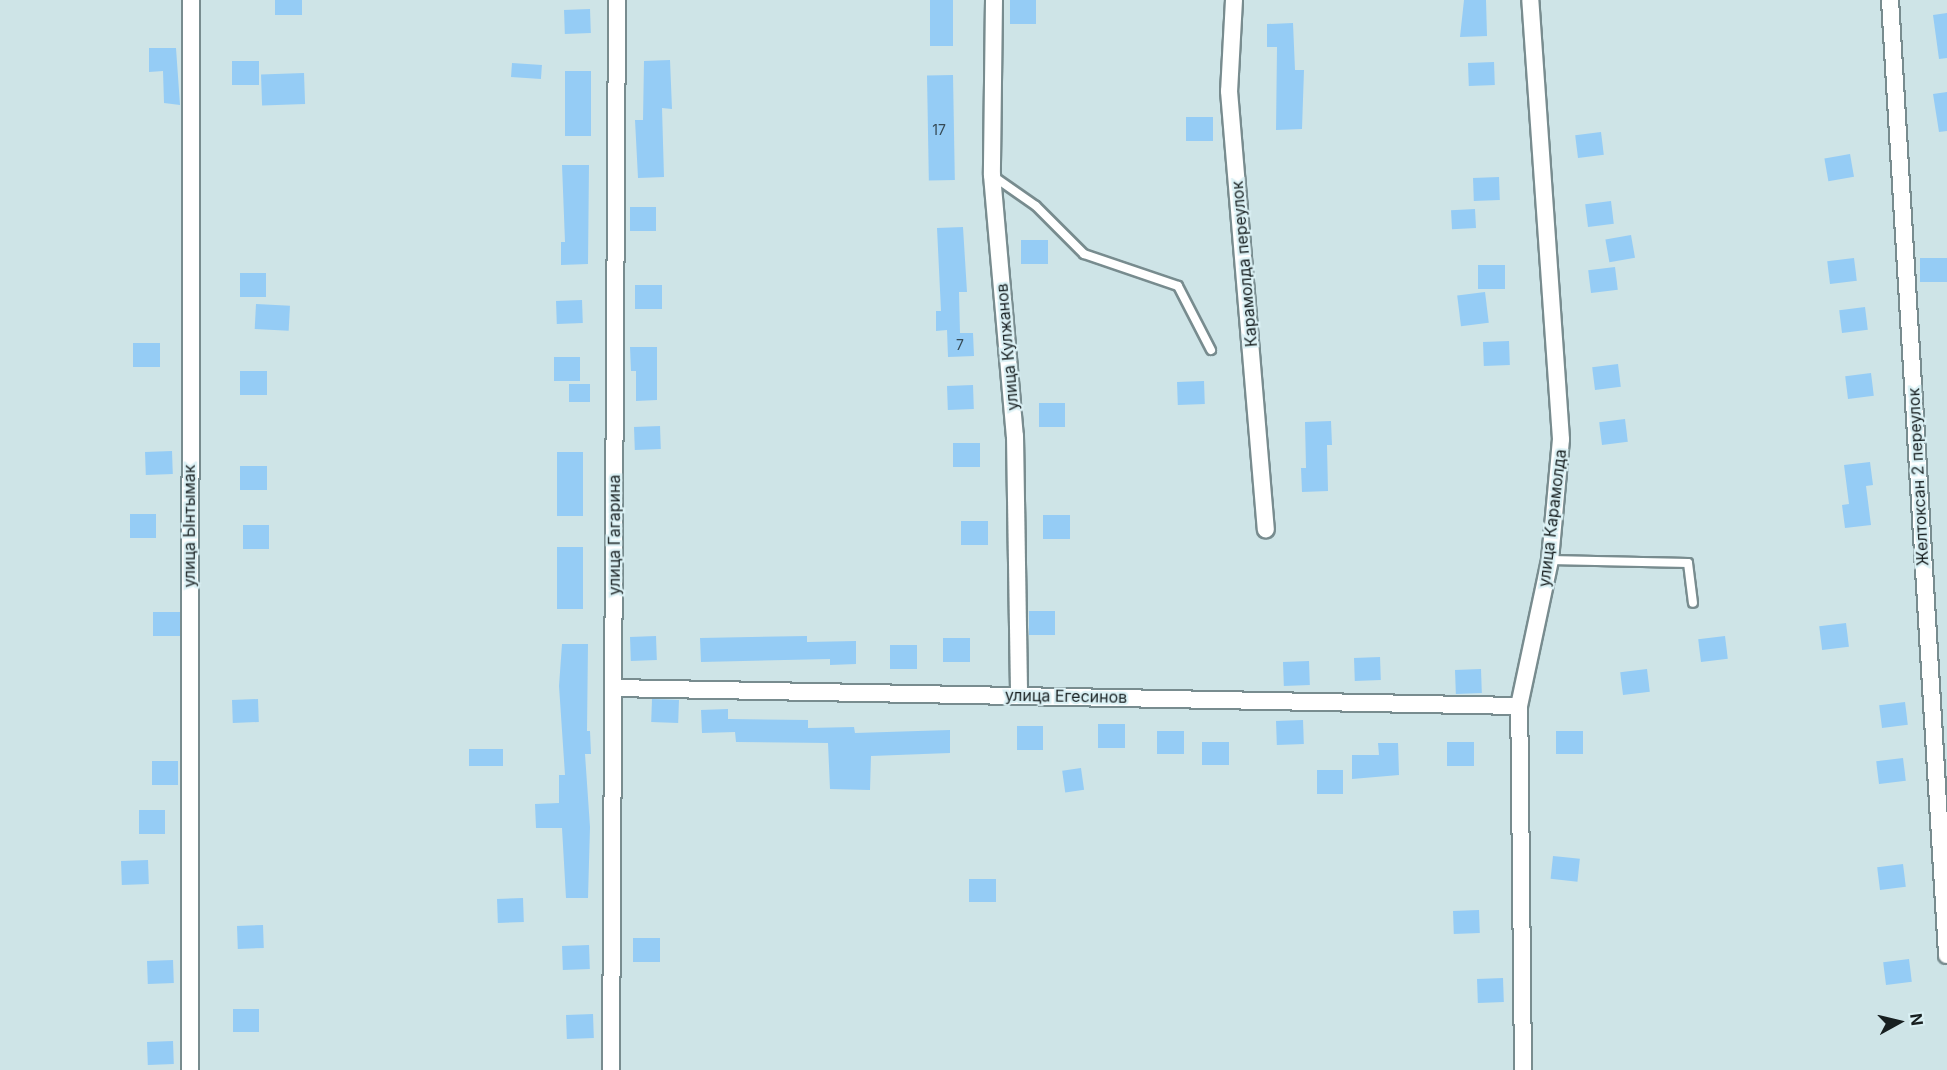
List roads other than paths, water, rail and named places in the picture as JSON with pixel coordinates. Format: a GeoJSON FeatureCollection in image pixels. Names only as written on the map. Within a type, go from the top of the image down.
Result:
{"type":"FeatureCollection","features":[{"type":"Feature","properties":{"kind":"street","name":"улица Ынтымак"},"geometry":{"type":"LineString","coordinates":[[190,1070],[191,0]]}},
{"type":"Feature","properties":{"kind":"street","name":"улица Гагарина"},"geometry":{"type":"LineString","coordinates":[[611,1070],[617,0]]}},
{"type":"Feature","properties":{"kind":"street","name":"улица Кулжанов"},"geometry":{"type":"LineString","coordinates":[[994,0],[992,176],[1015,436],[1019,695]]}},
{"type":"Feature","properties":{"kind":"street","name":"Карамолда переулок"},"geometry":{"type":"LineString","coordinates":[[1234,0],[1229,91],[1266,529]]}},
{"type":"Feature","properties":{"kind":"street","name":"улица Карамолда"},"geometry":{"type":"LineString","coordinates":[[1523,1070],[1518,706],[1550,560],[1561,439],[1530,0]]}},
{"type":"Feature","properties":{"kind":"street","name":"Желтоксан 2 переулок"},"geometry":{"type":"LineString","coordinates":[[1890,0],[1947,955]]}},
{"type":"Feature","properties":{"kind":"street","name":"улица Егесинов"},"geometry":{"type":"LineString","coordinates":[[614,688],[1518,706]]}},
{"type":"Feature","properties":{"kind":"lane"},"geometry":{"type":"LineString","coordinates":[[992,176],[1036,206],[1084,254],[1178,286],[1210,350]]}},
{"type":"Feature","properties":{"kind":"lane"},"geometry":{"type":"LineString","coordinates":[[1550,560],[1688,563],[1693,603]]}}]}
